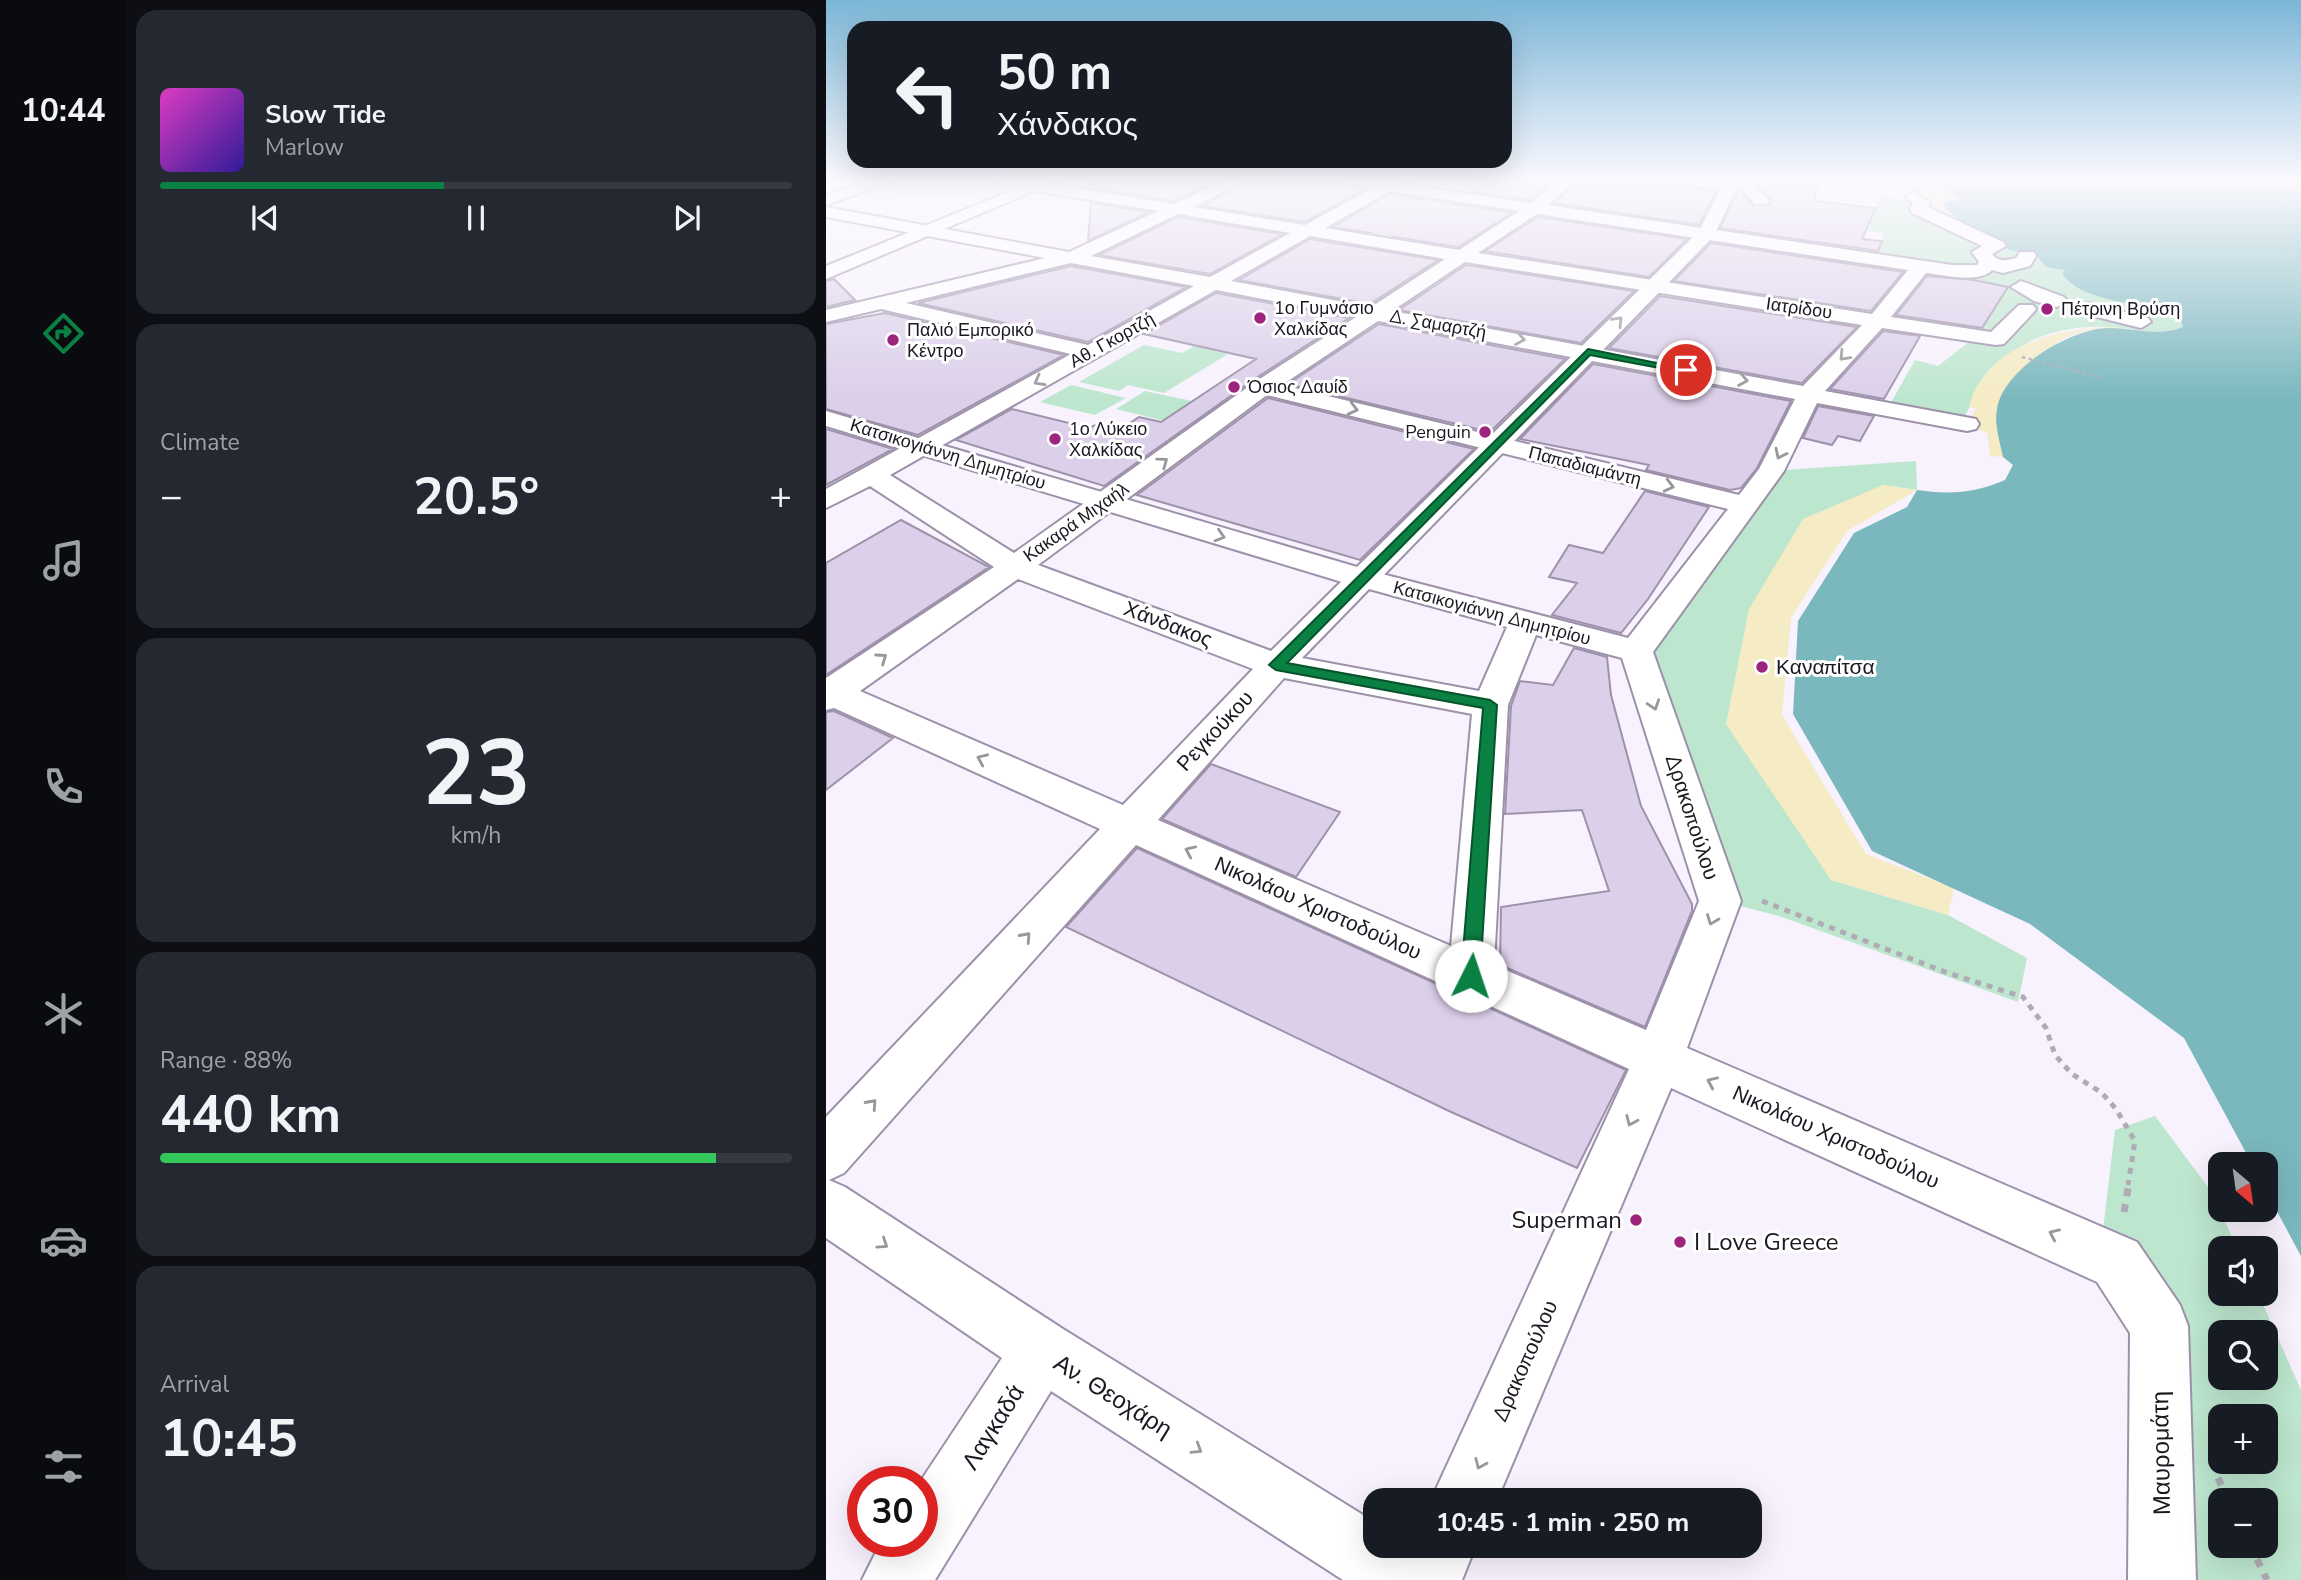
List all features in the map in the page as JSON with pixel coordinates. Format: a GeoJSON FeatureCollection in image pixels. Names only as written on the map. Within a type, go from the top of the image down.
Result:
{"type":"FeatureCollection","features":[{"type":"Feature","properties":{"kind":"street"},"geometry":{"type":"LineString","coordinates":[[826,273],[873,254]]}},
{"type":"Feature","properties":{"kind":"street","name":"Δ. Σαμαρτζή"},"geometry":{"type":"LineString","coordinates":[[1055,254],[1967,424]]}},
{"type":"Feature","properties":{"kind":"street"},"geometry":{"type":"LineString","coordinates":[[826,316],[1080,254]]}},
{"type":"Feature","properties":{"kind":"street","name":"Αθ. Γκορτζή"},"geometry":{"type":"LineString","coordinates":[[826,500],[1266,254]]}},
{"type":"Feature","properties":{"kind":"street","name":"Ιατρίδου"},"geometry":{"type":"LineString","coordinates":[[1444,254],[1650,288],[1878,320],[1997,345]]}},
{"type":"Feature","properties":{"kind":"street","name":"Κακαρά Μιχαήλ"},"geometry":{"type":"LineString","coordinates":[[828,693],[1108,502],[1263,387],[1462,254]]}},
{"type":"Feature","properties":{"kind":"street","name":"Ρεγκούκου"},"geometry":{"type":"LineString","coordinates":[[826,1155],[1276,665],[1686,254]]}},
{"type":"Feature","properties":{"kind":"street"},"geometry":{"type":"LineString","coordinates":[[1752,261],[1758,254]]}},
{"type":"Feature","properties":{"kind":"street"},"geometry":{"type":"LineString","coordinates":[[1840,254],[1952,271],[1986,266],[2003,267],[2023,262],[2027,256]]}},
{"type":"Feature","properties":{"kind":"street"},"geometry":{"type":"LineString","coordinates":[[1982,254],[1986,266],[2039,303],[1997,345]]}},
{"type":"Feature","properties":{"kind":"street"},"geometry":{"type":"LineString","coordinates":[[1636,651],[1743,504],[1771,471],[1810,393],[1878,320],[1921,267]]}},
{"type":"Feature","properties":{"kind":"street"},"geometry":{"type":"LineString","coordinates":[[1720,297],[1736,279]]}},
{"type":"Feature","properties":{"kind":"street"},"geometry":{"type":"LineString","coordinates":[[878,303],[1091,352]]}},
{"type":"Feature","properties":{"kind":"street"},"geometry":{"type":"LineString","coordinates":[[2088,309],[2125,320]]}},
{"type":"Feature","properties":{"kind":"street","name":"Παπαδιαμάντη"},"geometry":{"type":"LineString","coordinates":[[1263,387],[1743,504]]}},
{"type":"Feature","properties":{"kind":"street","name":"Κατσικογιάννη Δημητρίου"},"geometry":{"type":"LineString","coordinates":[[826,418],[1363,578],[1636,651]]}},
{"type":"Feature","properties":{"kind":"street","name":"Χάνδακος"},"geometry":{"type":"LineString","coordinates":[[872,475],[1013,566],[1276,665],[1490,705]]}},
{"type":"Feature","properties":{"kind":"street"},"geometry":{"type":"LineString","coordinates":[[1471,976],[1490,705],[1525,623]]}},
{"type":"Feature","properties":{"kind":"street","name":"Δρακοπούλου"},"geometry":{"type":"LineString","coordinates":[[1469,1488],[1659,1059],[1720,901],[1636,651]]}},
{"type":"Feature","properties":{"kind":"street","name":"Νικολάου Χριστοδούλου"},"geometry":{"type":"LineString","coordinates":[[828,693],[2117,1262]]}},
{"type":"Feature","properties":{"kind":"street","name":"Αν. Θεοχάρη"},"geometry":{"type":"LineString","coordinates":[[826,1206],[1042,1350],[1404,1580]]}},
{"type":"Feature","properties":{"kind":"street","name":"Μαυρομάτη"},"geometry":{"type":"LineString","coordinates":[[2117,1262],[2159,1325],[2162,1580]]}},
{"type":"Feature","properties":{"kind":"street","name":"Λαγκαδά"},"geometry":{"type":"LineString","coordinates":[[938,1513],[1042,1350]]}},
{"type":"Feature","properties":{"kind":"street","name":"Λαγκαδά"},"geometry":{"type":"LineString","coordinates":[[896,1580],[910,1557]]}},
{"type":"Feature","properties":{"kind":"street"},"geometry":{"type":"LineString","coordinates":[[1428,1580],[1437,1558]]}},
{"type":"Feature","properties":{"kind":"path"},"geometry":{"type":"LineString","coordinates":[[1997,345],[2099,377]]}},
{"type":"Feature","properties":{"kind":"path"},"geometry":{"type":"LineString","coordinates":[[1720,901],[1754,898],[1948,973],[2024,997],[2046,1028],[2055,1055],[2072,1074],[2102,1093],[2116,1109],[2135,1141],[2117,1262]]}},
{"type":"Feature","properties":{"kind":"path"},"geometry":{"type":"LineString","coordinates":[[2256,1558],[2267,1580]]}},
{"type":"Feature","properties":{"kind":"green space"},"geometry":{"type":"Polygon","coordinates":[[[1878,254],[2023,254],[2066,270],[2062,274],[2071,285],[2167,312],[2180,319],[2183,327],[2156,332],[2109,327],[2082,328],[2058,331],[2037,338],[2001,362],[1987,379],[1962,423],[1888,408],[1915,360],[1938,366],[1978,335],[2005,287],[1876,260],[1878,254]]]}},
{"type":"Feature","properties":{"kind":"green space"},"geometry":{"type":"Polygon","coordinates":[[[1144,345],[1182,353],[1194,346],[1228,354],[1164,393],[1128,385],[1119,391],[1079,382],[1144,345]]]}},
{"type":"Feature","properties":{"kind":"green space"},"geometry":{"type":"Polygon","coordinates":[[[1071,385],[1126,398],[1095,415],[1040,402],[1071,385]]]}},
{"type":"Feature","properties":{"kind":"green space"},"geometry":{"type":"Polygon","coordinates":[[[1145,391],[1211,405],[1181,425],[1116,409],[1145,391]]]}},
{"type":"Feature","properties":{"kind":"green space"},"geometry":{"type":"Polygon","coordinates":[[[1916,461],[1917,490],[1883,485],[1749,609],[1831,880],[1948,915],[2027,958],[2018,1002],[1779,916],[1720,901],[1636,651],[1771,471],[1916,461]]]}},
{"type":"Feature","properties":{"kind":"green space"},"geometry":{"type":"Polygon","coordinates":[[[2155,1116],[2208,1187],[2208,1222],[2225,1222],[2232,1236],[2208,1236],[2208,1306],[2264,1306],[2270,1320],[2208,1320],[2208,1390],[2278,1390],[2278,1338],[2301,1390],[2301,1580],[2162,1580],[2159,1326],[2102,1238],[2115,1130],[2155,1116]]]}},
{"type":"Feature","properties":{"kind":"sand"},"geometry":{"type":"Polygon","coordinates":[[[2110,327],[2125,329],[2102,328],[2064,339],[2049,348],[2021,375],[1997,409],[2003,457],[1990,456],[1987,432],[1964,427],[1976,409],[1969,406],[1978,385],[1991,368],[2007,355],[2046,337],[2089,328],[2110,327]]]}},
{"type":"Feature","properties":{"kind":"sand","name":"Καναπίτσα"},"geometry":{"type":"Polygon","coordinates":[[[1883,485],[1917,490],[1847,531],[1791,618],[1782,715],[1866,854],[1954,888],[1948,915],[1831,880],[1726,724],[1749,609],[1803,519],[1883,485]]]}},
{"type":"Feature","properties":{"kind":"water"},"geometry":{"type":"Polygon","coordinates":[[[2030,254],[2301,254],[2301,1256],[2278,1213],[2278,1152],[2246,1152],[2184,1038],[2030,924],[1872,851],[1793,714],[1798,621],[1854,533],[1907,507],[1917,490],[1962,492],[2005,480],[2013,465],[2003,457],[1997,427],[1997,409],[2002,394],[2012,379],[2041,353],[2076,335],[2094,330],[2109,328],[2156,332],[2183,327],[2178,318],[2166,312],[2091,294],[2074,286],[2062,274],[2065,270],[2046,267],[2036,255],[2030,254]]]}},
{"type":"Feature","properties":{"kind":"building"},"geometry":{"type":"Polygon","coordinates":[[[1102,254],[1246,254],[1210,274],[1099,255],[1102,254]]]}},
{"type":"Feature","properties":{"kind":"building"},"geometry":{"type":"Polygon","coordinates":[[[1284,254],[1400,254],[1438,260],[1370,304],[1239,280],[1284,254]]]}},
{"type":"Feature","properties":{"kind":"building"},"geometry":{"type":"Polygon","coordinates":[[[1502,254],[1672,254],[1649,277],[1502,254]]]}},
{"type":"Feature","properties":{"kind":"building"},"geometry":{"type":"Polygon","coordinates":[[[1701,254],[1782,254],[1903,272],[1871,311],[1674,281],[1701,254]]]}},
{"type":"Feature","properties":{"kind":"building"},"geometry":{"type":"Polygon","coordinates":[[[1466,265],[1634,291],[1581,343],[1399,310],[1466,265]]]}},
{"type":"Feature","properties":{"kind":"building"},"geometry":{"type":"Polygon","coordinates":[[[1071,266],[1186,287],[1088,342],[918,303],[1071,266]]]}},
{"type":"Feature","properties":{"kind":"building"},"geometry":{"type":"Polygon","coordinates":[[[1927,276],[1974,280],[2008,287],[1982,328],[1896,315],[1927,276]]]}},
{"type":"Feature","properties":{"kind":"building"},"geometry":{"type":"Polygon","coordinates":[[[834,279],[855,300],[826,307],[826,281],[834,279]]]}},
{"type":"Feature","properties":{"kind":"building"},"geometry":{"type":"Polygon","coordinates":[[[1216,293],[1349,318],[1253,380],[1104,486],[956,440],[1012,409],[1089,428],[1098,424],[1121,429],[1139,417],[1161,422],[1256,359],[1144,334],[1216,293]]]}},
{"type":"Feature","properties":{"kind":"building"},"geometry":{"type":"Polygon","coordinates":[[[1660,296],[1857,327],[1802,383],[1609,348],[1660,296]]]}},
{"type":"Feature","properties":{"kind":"building"},"geometry":{"type":"Polygon","coordinates":[[[885,313],[1064,355],[918,435],[826,409],[826,324],[885,313]]]}},
{"type":"Feature","properties":{"kind":"building"},"geometry":{"type":"Polygon","coordinates":[[[1379,324],[1565,359],[1490,432],[1288,384],[1379,324]]]}},
{"type":"Feature","properties":{"kind":"building"},"geometry":{"type":"Polygon","coordinates":[[[1883,331],[1920,336],[1884,399],[1830,389],[1883,331]]]}},
{"type":"Feature","properties":{"kind":"building"},"geometry":{"type":"Polygon","coordinates":[[[1593,364],[1791,401],[1757,468],[1741,488],[1730,490],[1646,470],[1649,465],[1520,439],[1593,364]]]}},
{"type":"Feature","properties":{"kind":"building"},"geometry":{"type":"Polygon","coordinates":[[[1268,398],[1474,449],[1360,560],[1137,495],[1268,398]]]}},
{"type":"Feature","properties":{"kind":"building"},"geometry":{"type":"Polygon","coordinates":[[[1818,406],[1874,416],[1860,441],[1838,436],[1832,445],[1803,438],[1818,406]]]}},
{"type":"Feature","properties":{"kind":"building"},"geometry":{"type":"Polygon","coordinates":[[[826,429],[893,449],[826,485],[826,429]]]}},
{"type":"Feature","properties":{"kind":"building"},"geometry":{"type":"Polygon","coordinates":[[[1645,491],[1709,507],[1648,599],[1621,633],[1552,615],[1577,583],[1549,577],[1569,545],[1603,553],[1645,491]]]}},
{"type":"Feature","properties":{"kind":"building"},"geometry":{"type":"Polygon","coordinates":[[[901,520],[989,567],[826,675],[826,563],[901,520]]]}},
{"type":"Feature","properties":{"kind":"building"},"geometry":{"type":"Polygon","coordinates":[[[1574,648],[1607,657],[1611,695],[1641,806],[1692,904],[1692,911],[1645,1027],[1500,965],[1501,907],[1609,891],[1582,810],[1505,814],[1511,706],[1520,681],[1553,685],[1574,648]]]}},
{"type":"Feature","properties":{"kind":"building"},"geometry":{"type":"Polygon","coordinates":[[[834,711],[893,738],[826,790],[826,712],[834,711]]]}},
{"type":"Feature","properties":{"kind":"building"},"geometry":{"type":"Polygon","coordinates":[[[1211,764],[1340,812],[1296,877],[1162,819],[1211,764]]]}},
{"type":"Feature","properties":{"kind":"building"},"geometry":{"type":"Polygon","coordinates":[[[1137,848],[1626,1070],[1577,1168],[1449,1111],[1066,927],[1137,848]]]}},
{"type":"Feature","properties":{"kind":"place","name":"Πέτρινη Βρύση"},"geometry":{"type":"Point","coordinates":[2047,309]}},
{"type":"Feature","properties":{"kind":"place","name":"1ο Γυμνάσιο Χαλκίδας"},"geometry":{"type":"Point","coordinates":[1260,318]}},
{"type":"Feature","properties":{"kind":"place","name":"Παλιό Εμπορικό Κέντρο"},"geometry":{"type":"Point","coordinates":[893,340]}},
{"type":"Feature","properties":{"kind":"place","name":"Όσιος Δαυίδ"},"geometry":{"type":"Point","coordinates":[1234,387]}},
{"type":"Feature","properties":{"kind":"place","name":"Penguin"},"geometry":{"type":"Point","coordinates":[1485,432]}},
{"type":"Feature","properties":{"kind":"place","name":"1ο Λύκειο Χαλκίδας"},"geometry":{"type":"Point","coordinates":[1055,439]}},
{"type":"Feature","properties":{"kind":"place","name":"Καναπίτσα"},"geometry":{"type":"Point","coordinates":[1762,667]}},
{"type":"Feature","properties":{"kind":"place","name":"Superman"},"geometry":{"type":"Point","coordinates":[1636,1220]}},
{"type":"Feature","properties":{"kind":"place","name":"I Love Greece"},"geometry":{"type":"Point","coordinates":[1680,1242]}},
{"type":"Feature","properties":{"kind":"route"},"geometry":{"type":"LineString","coordinates":[[1471,976],[1490,705],[1276,665],[1588,352],[1686,370]]}}]}
